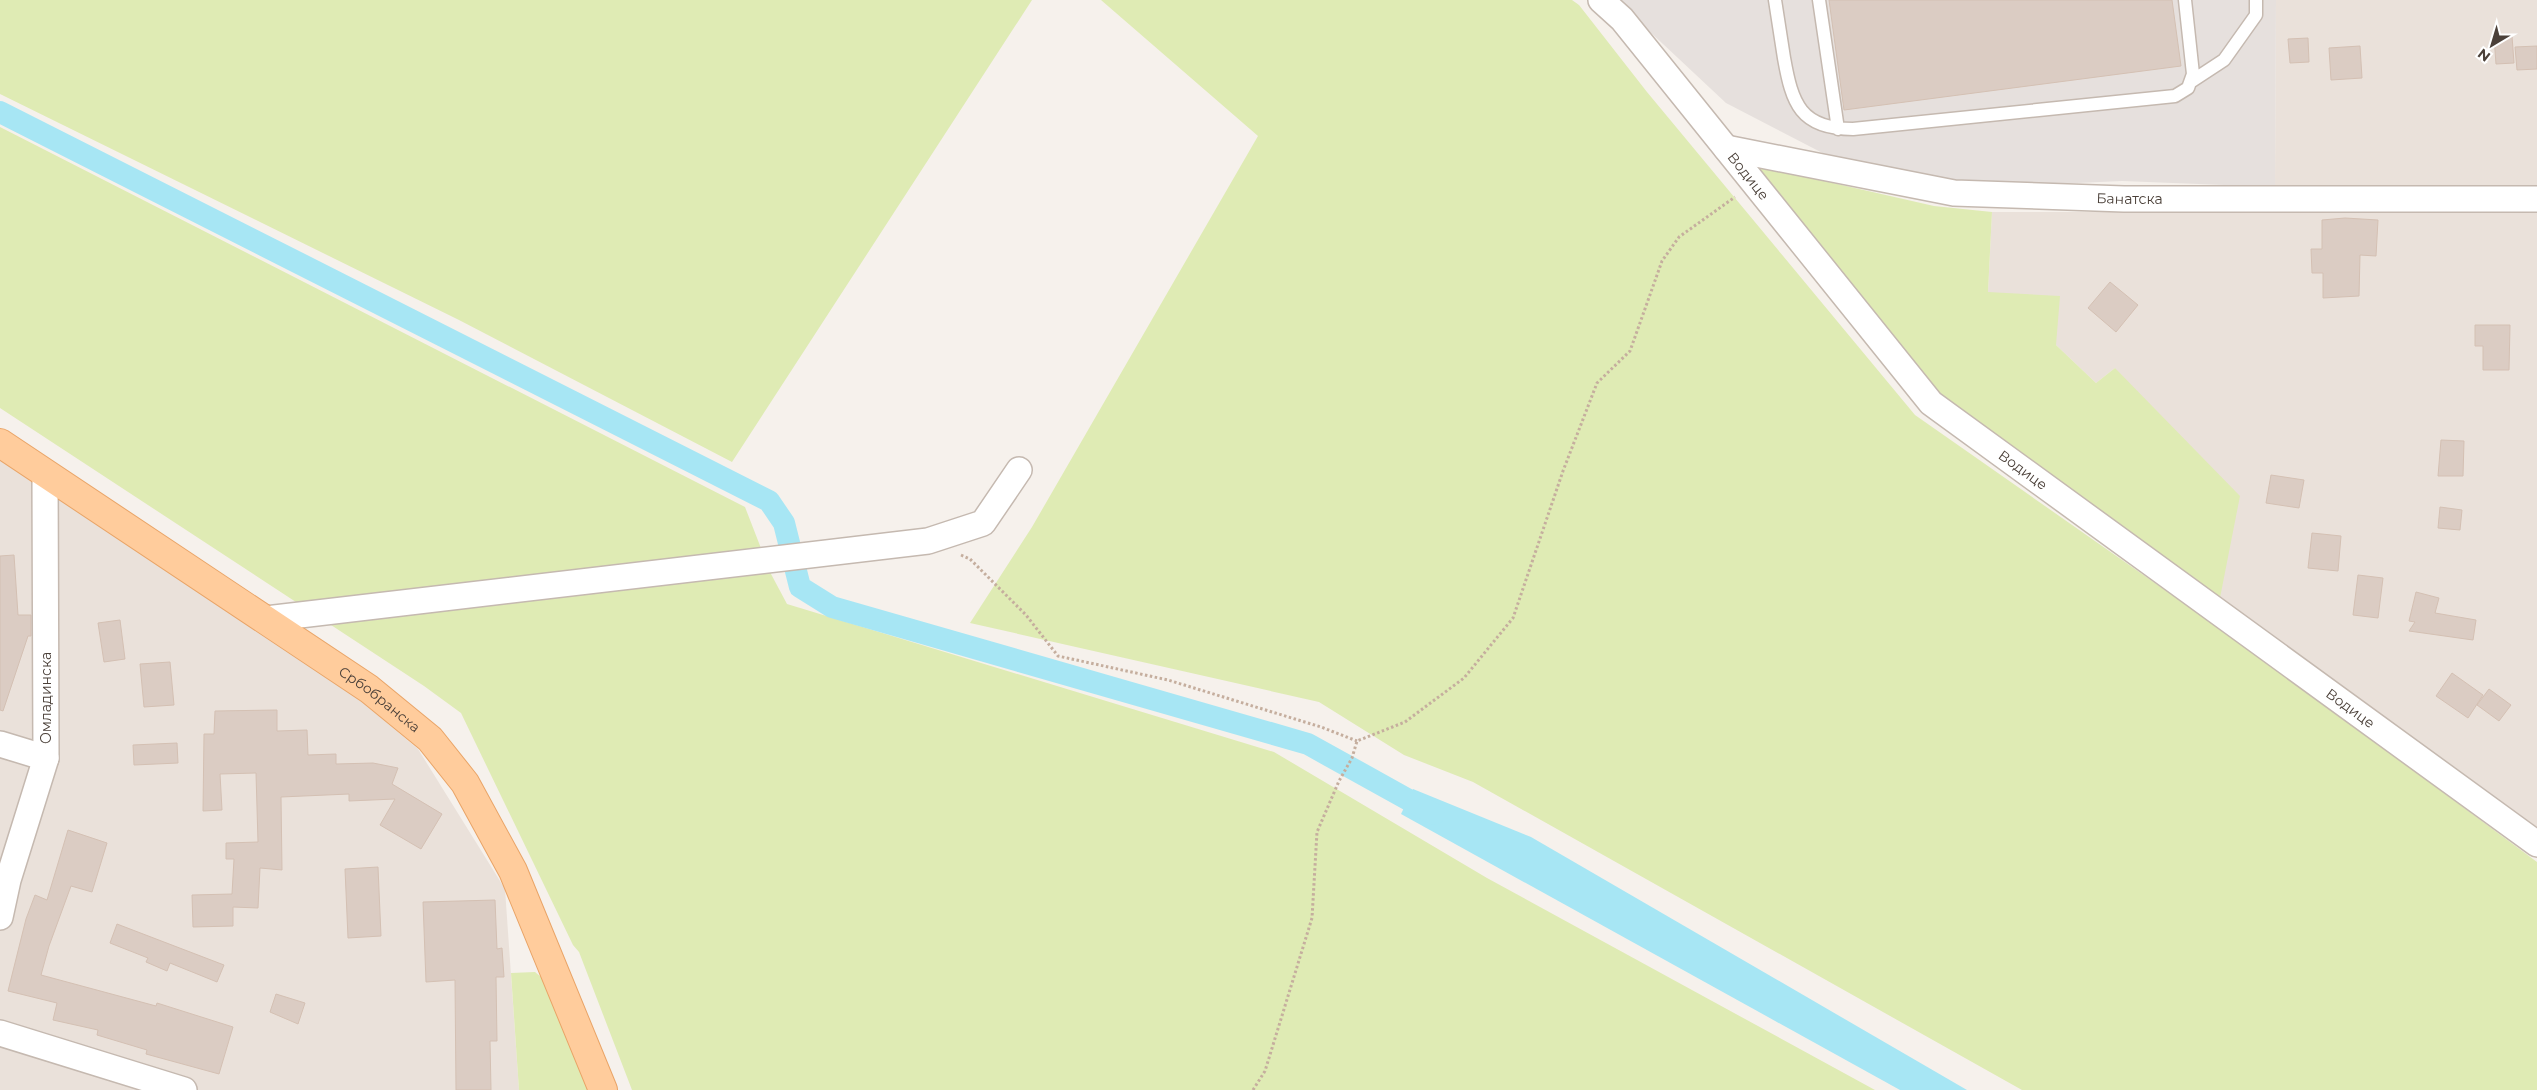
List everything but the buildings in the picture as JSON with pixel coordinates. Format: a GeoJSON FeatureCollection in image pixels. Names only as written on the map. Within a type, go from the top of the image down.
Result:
{"type":"FeatureCollection","features":[{"type":"Feature","properties":{"kind":"main road","name":"Србобранска"},"geometry":{"type":"LineString","coordinates":[[0,443],[266,619],[384,702],[430,739],[465,783],[513,871],[603,1090]]}},
{"type":"Feature","properties":{"kind":"street","name":"Водице"},"geometry":{"type":"LineString","coordinates":[[1601,0],[1622,19],[1931,403],[2537,844]]}},
{"type":"Feature","properties":{"kind":"street","name":"Банатска"},"geometry":{"type":"LineString","coordinates":[[1726,148],[1954,193],[2124,199],[2537,199]]}},
{"type":"Feature","properties":{"kind":"street"},"geometry":{"type":"LineString","coordinates":[[266,619],[928,541],[983,523],[1019,470]]}},
{"type":"Feature","properties":{"kind":"street","name":"Омладинска"},"geometry":{"type":"LineString","coordinates":[[0,917],[8,880],[46,758],[45,473]]}},
{"type":"Feature","properties":{"kind":"street"},"geometry":{"type":"LineString","coordinates":[[0,744],[46,758]]}},
{"type":"Feature","properties":{"kind":"street"},"geometry":{"type":"LineString","coordinates":[[0,1033],[184,1090]]}},
{"type":"Feature","properties":{"kind":"lane"},"geometry":{"type":"LineString","coordinates":[[1775,0],[1792,98],[1806,115],[1824,125],[1838,129],[2175,96],[2182,93],[2192,81],[2224,60],[2256,15],[2256,0]]}},
{"type":"Feature","properties":{"kind":"lane"},"geometry":{"type":"LineString","coordinates":[[1819,0],[1838,129]]}},
{"type":"Feature","properties":{"kind":"lane"},"geometry":{"type":"LineString","coordinates":[[2185,0],[2193,74],[2192,81]]}},
{"type":"Feature","properties":{"kind":"path"},"geometry":{"type":"LineString","coordinates":[[928,541],[970,559],[1026,615],[1058,656],[1168,680],[1321,727],[1358,741],[1405,722],[1464,678],[1513,618],[1563,471],[1597,383],[1630,351],[1662,261],[1679,237],[1754,182]]}},
{"type":"Feature","properties":{"kind":"path"},"geometry":{"type":"LineString","coordinates":[[1253,1090],[1265,1070],[1312,918],[1317,832],[1339,781],[1352,758],[1358,741]]}},
{"type":"Feature","properties":{"kind":"shaded area"},"geometry":{"type":"Polygon","coordinates":[[[1616,0],[2276,0],[2275,187],[2122,181],[1990,187],[1838,161],[1726,103],[1616,0]]]}},
{"type":"Feature","properties":{"kind":"shaded area"},"geometry":{"type":"Polygon","coordinates":[[[2276,0],[2537,0],[2537,186],[2275,187],[2276,0]]]}},
{"type":"Feature","properties":{"kind":"shaded area"},"geometry":{"type":"Polygon","coordinates":[[[1992,212],[2537,212],[2537,834],[2218,608],[2115,368],[2096,383],[2056,345],[1988,292],[1992,212]]]}},
{"type":"Feature","properties":{"kind":"shaded area"},"geometry":{"type":"Polygon","coordinates":[[[0,452],[268,623],[418,749],[505,889],[519,1090],[0,1090],[0,452]]]}},
{"type":"Feature","properties":{"kind":"green space"},"geometry":{"type":"Polygon","coordinates":[[[0,0],[1032,0],[732,462],[459,320],[0,94],[0,0]]]}},
{"type":"Feature","properties":{"kind":"green space"},"geometry":{"type":"Polygon","coordinates":[[[1101,0],[1572,0],[1579,5],[1647,92],[1915,415],[2262,658],[2537,862],[2537,1090],[2022,1090],[1473,782],[1404,755],[1319,702],[970,623],[1032,527],[1258,136],[1101,0]]]}},
{"type":"Feature","properties":{"kind":"green space"},"geometry":{"type":"Polygon","coordinates":[[[0,127],[745,507],[771,574],[787,604],[1274,752],[1487,878],[1875,1090],[632,1090],[579,952],[573,945],[461,713],[424,686],[0,408],[0,127]]]}},
{"type":"Feature","properties":{"kind":"green space"},"geometry":{"type":"Polygon","coordinates":[[[1754,165],[1934,206],[1992,212],[1988,292],[2060,296],[2056,345],[2096,383],[2115,368],[2240,496],[2218,608],[1938,398],[1754,165]]]}},
{"type":"Feature","properties":{"kind":"green space"},"geometry":{"type":"Polygon","coordinates":[[[535,972],[552,986],[590,1090],[519,1090],[511,973],[535,972]]]}},
{"type":"Feature","properties":{"kind":"water"},"geometry":{"type":"Polygon","coordinates":[[[1413,789],[1531,837],[1967,1090],[1900,1090],[1401,814],[1413,789]]]}},
{"type":"Feature","properties":{"kind":"waterway"},"geometry":{"type":"LineString","coordinates":[[0,112],[769,501],[784,523],[800,587],[832,607],[1308,744],[1434,814]]}}]}
